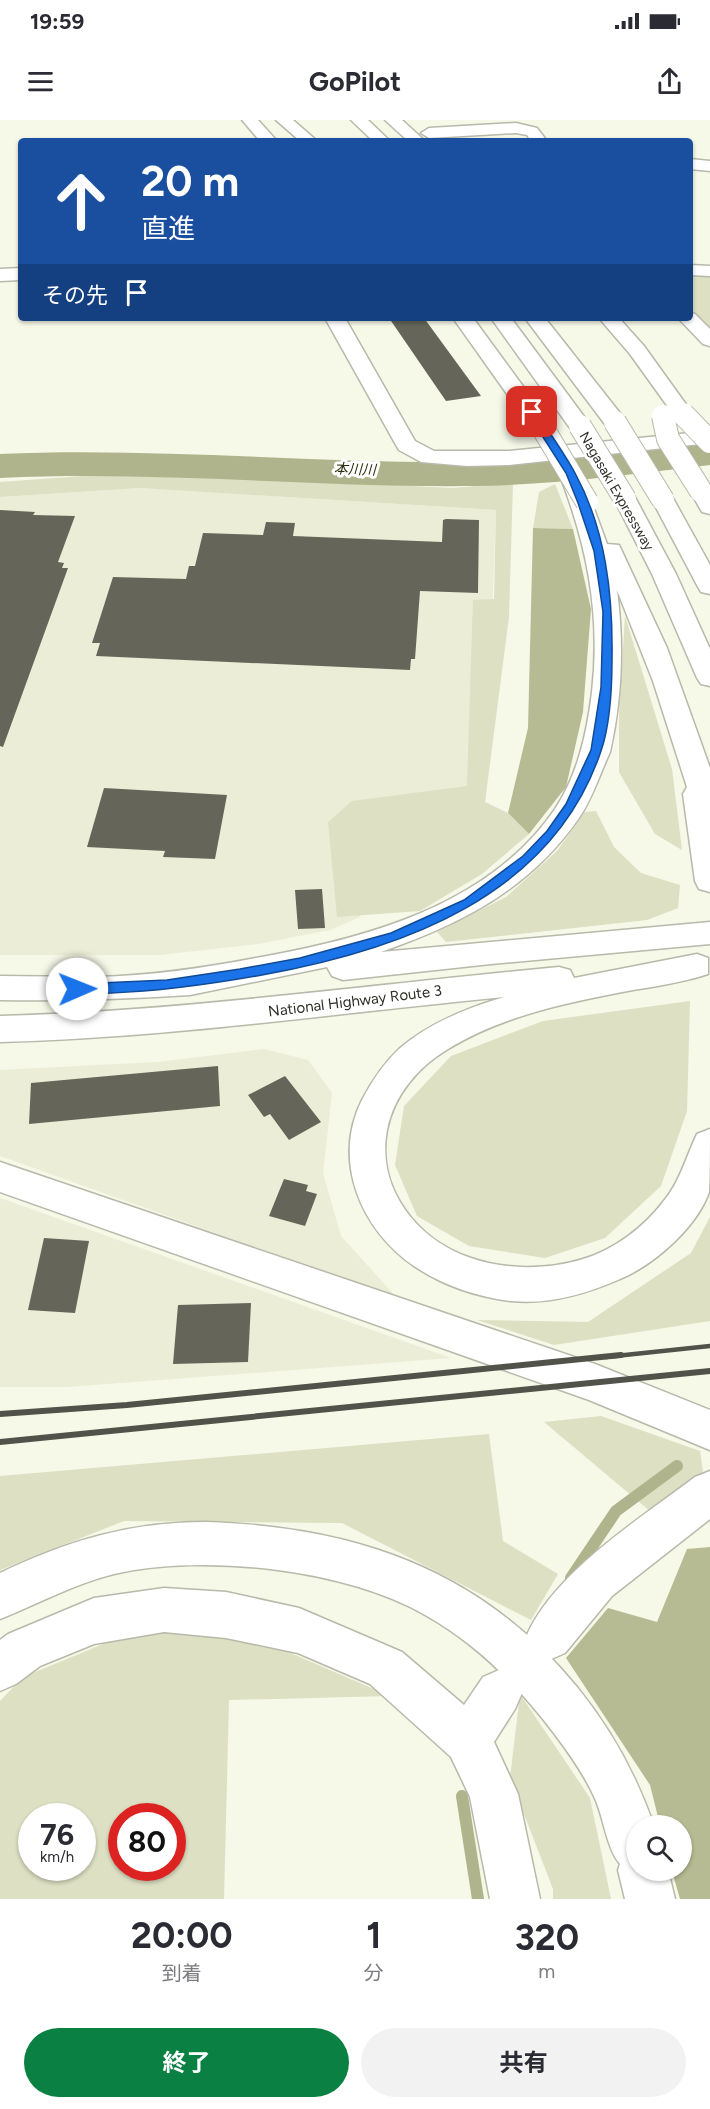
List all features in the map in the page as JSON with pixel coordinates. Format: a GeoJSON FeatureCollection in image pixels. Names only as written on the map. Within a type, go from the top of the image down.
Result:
{"type":"FeatureCollection","features":[{"type":"Feature","properties":{"kind":"main road"},"geometry":{"type":"LineString","coordinates":[[250,120],[266,138]]}},
{"type":"Feature","properties":{"kind":"main road"},"geometry":{"type":"LineString","coordinates":[[282,120],[299,138]]}},
{"type":"Feature","properties":{"kind":"main road"},"geometry":{"type":"LineString","coordinates":[[282,120],[305,138]]}},
{"type":"Feature","properties":{"kind":"main road"},"geometry":{"type":"LineString","coordinates":[[368,120],[388,138]]}},
{"type":"Feature","properties":{"kind":"main road"},"geometry":{"type":"LineString","coordinates":[[393,120],[428,138],[516,128],[532,131],[537,138]]}},
{"type":"Feature","properties":{"kind":"main road"},"geometry":{"type":"LineString","coordinates":[[412,120],[428,138]]}},
{"type":"Feature","properties":{"kind":"main road"},"geometry":{"type":"LineString","coordinates":[[353,124],[360,138]]}},
{"type":"Feature","properties":{"kind":"main road"},"geometry":{"type":"LineString","coordinates":[[353,124],[377,138]]}},
{"type":"Feature","properties":{"kind":"main road"},"geometry":{"type":"LineString","coordinates":[[693,164],[710,166]]}},
{"type":"Feature","properties":{"kind":"main road"},"geometry":{"type":"LineString","coordinates":[[693,270],[710,271]]}},
{"type":"Feature","properties":{"kind":"main road"},"geometry":{"type":"LineString","coordinates":[[0,275],[18,274]]}},
{"type":"Feature","properties":{"kind":"main road"},"geometry":{"type":"LineString","coordinates":[[337,321],[407,445],[429,457],[510,458],[710,437]]}},
{"type":"Feature","properties":{"kind":"main road"},"geometry":{"type":"LineString","coordinates":[[465,321],[544,430],[570,473],[643,621],[683,730],[707,825],[710,881]]}},
{"type":"Feature","properties":{"kind":"main road","name":"Nagasaki Expressway"},"geometry":{"type":"LineString","coordinates":[[503,321],[580,426],[625,499],[664,574],[710,678]]}},
{"type":"Feature","properties":{"kind":"main road"},"geometry":{"type":"LineString","coordinates":[[537,321],[622,422],[671,499],[710,572]]}},
{"type":"Feature","properties":{"kind":"main road"},"geometry":{"type":"LineString","coordinates":[[557,321],[607,387],[622,422]]}},
{"type":"Feature","properties":{"kind":"main road"},"geometry":{"type":"LineString","coordinates":[[612,321],[646,361],[673,415],[710,442]]}},
{"type":"Feature","properties":{"kind":"main road"},"geometry":{"type":"LineString","coordinates":[[691,321],[710,340]]}},
{"type":"Feature","properties":{"kind":"main road"},"geometry":{"type":"LineString","coordinates":[[673,415],[668,439],[705,499]]}},
{"type":"Feature","properties":{"kind":"main road"},"geometry":{"type":"LineString","coordinates":[[671,499],[710,587]]}},
{"type":"Feature","properties":{"kind":"main road"},"geometry":{"type":"LineString","coordinates":[[167,985],[300,963],[395,937],[469,903],[528,859],[552,834],[572,805],[586,778],[596,750],[606,687],[609,648],[605,581],[585,503]]}},
{"type":"Feature","properties":{"kind":"main road"},"geometry":{"type":"LineString","coordinates":[[0,988],[96,989],[167,985],[491,952],[710,933]]}},
{"type":"Feature","properties":{"kind":"main road"},"geometry":{"type":"LineString","coordinates":[[704,966],[538,1000],[500,1011],[437,1040],[412,1057],[378,1101],[370,1125],[366,1153],[369,1180],[381,1207],[398,1230],[424,1253],[454,1270],[488,1280],[520,1284],[552,1283],[584,1278],[616,1265],[647,1244],[672,1219],[693,1191],[710,1144]]}},
{"type":"Feature","properties":{"kind":"main road","name":"National Highway Route 3"},"geometry":{"type":"LineString","coordinates":[[0,1029],[130,1025],[231,1016],[495,985],[704,966]]}},
{"type":"Feature","properties":{"kind":"main road"},"geometry":{"type":"LineString","coordinates":[[0,1177],[595,1383],[710,1430]]}},
{"type":"Feature","properties":{"kind":"main road"},"geometry":{"type":"LineString","coordinates":[[549,1637],[596,1580],[710,1492]]}},
{"type":"Feature","properties":{"kind":"main road"},"geometry":{"type":"LineString","coordinates":[[0,1597],[42,1576],[93,1557],[146,1547],[205,1544],[254,1546],[357,1563],[408,1581],[461,1609],[508,1645],[550,1689],[585,1736],[618,1792],[626,1816]]}},
{"type":"Feature","properties":{"kind":"main road"},"geometry":{"type":"LineString","coordinates":[[0,1668],[24,1650],[94,1621],[164,1610],[226,1615],[299,1631],[386,1668],[468,1740],[494,1794],[515,1899]]}},
{"type":"Feature","properties":{"kind":"main road"},"geometry":{"type":"LineString","coordinates":[[468,1740],[499,1693]]}},
{"type":"Feature","properties":{"kind":"main road"},"geometry":{"type":"LineString","coordinates":[[646,1881],[650,1899]]}},
{"type":"Feature","properties":{"kind":"shaded area"},"geometry":{"type":"Polygon","coordinates":[[[693,274],[710,275],[710,333],[693,315],[693,274]]]}},
{"type":"Feature","properties":{"kind":"shaded area"},"geometry":{"type":"Polygon","coordinates":[[[138,472],[452,488],[513,483],[509,617],[485,802],[508,813],[529,834],[482,874],[420,911],[337,917],[328,822],[352,801],[467,786],[473,600],[494,599],[496,510],[140,488],[0,497],[0,482],[138,472]]]}},
{"type":"Feature","properties":{"kind":"shaded area"},"geometry":{"type":"Polygon","coordinates":[[[555,484],[573,529],[533,528],[539,492],[555,484]]]}},
{"type":"Feature","properties":{"kind":"shaded area"},"geometry":{"type":"Polygon","coordinates":[[[140,488],[496,510],[485,802],[356,820],[360,917],[330,930],[258,944],[159,955],[0,955],[0,497],[140,488]]]}},
{"type":"Feature","properties":{"kind":"shaded area"},"geometry":{"type":"Polygon","coordinates":[[[625,616],[672,769],[682,850],[655,834],[619,772],[619,715],[625,616]]]}},
{"type":"Feature","properties":{"kind":"shaded area"},"geometry":{"type":"Polygon","coordinates":[[[596,811],[614,847],[641,873],[680,885],[678,908],[647,920],[446,942],[437,932],[506,897],[557,851],[585,812],[596,811]]]}},
{"type":"Feature","properties":{"kind":"shaded area"},"geometry":{"type":"Polygon","coordinates":[[[690,1001],[687,1111],[661,1186],[605,1238],[545,1258],[469,1246],[417,1216],[395,1165],[404,1106],[451,1056],[543,1021],[690,1001]]]}},
{"type":"Feature","properties":{"kind":"shaded area"},"geometry":{"type":"Polygon","coordinates":[[[264,1049],[308,1060],[332,1093],[323,1173],[341,1236],[397,1298],[0,1156],[0,1070],[158,1062],[264,1049]]]}},
{"type":"Feature","properties":{"kind":"shaded area"},"geometry":{"type":"Polygon","coordinates":[[[0,1198],[451,1358],[67,1387],[0,1387],[0,1198]]]}},
{"type":"Feature","properties":{"kind":"shaded area"},"geometry":{"type":"Polygon","coordinates":[[[710,1217],[710,1321],[554,1345],[477,1320],[588,1322],[691,1253],[710,1217]]]}},
{"type":"Feature","properties":{"kind":"shaded area"},"geometry":{"type":"Polygon","coordinates":[[[601,1416],[700,1451],[704,1478],[651,1512],[544,1422],[601,1416]]]}},
{"type":"Feature","properties":{"kind":"shaded area"},"geometry":{"type":"Polygon","coordinates":[[[489,1434],[503,1541],[558,1574],[531,1620],[342,1523],[124,1521],[0,1570],[0,1476],[489,1434]]]}},
{"type":"Feature","properties":{"kind":"shaded area"},"geometry":{"type":"Polygon","coordinates":[[[142,1628],[256,1638],[390,1696],[229,1700],[224,1899],[0,1899],[0,1701],[23,1677],[142,1628]]]}},
{"type":"Feature","properties":{"kind":"shaded area"},"geometry":{"type":"Polygon","coordinates":[[[520,1694],[590,1798],[611,1899],[553,1899],[553,1889],[510,1778],[520,1694]]]}},
{"type":"Feature","properties":{"kind":"green space"},"geometry":{"type":"Polygon","coordinates":[[[533,528],[573,529],[591,609],[583,712],[566,787],[529,834],[508,813],[528,728],[533,528]]]}},
{"type":"Feature","properties":{"kind":"green space"},"geometry":{"type":"Polygon","coordinates":[[[710,1547],[710,1899],[680,1899],[675,1881],[692,1881],[692,1815],[658,1815],[650,1785],[566,1658],[608,1608],[657,1622],[687,1549],[710,1547]]]}},
{"type":"Feature","properties":{"kind":"building"},"geometry":{"type":"Polygon","coordinates":[[[391,321],[426,321],[481,396],[446,401],[391,321]]]}},
{"type":"Feature","properties":{"kind":"building"},"geometry":{"type":"Polygon","coordinates":[[[0,510],[35,512],[33,515],[75,516],[58,562],[64,563],[62,568],[68,568],[3,747],[0,746],[0,510]]]}},
{"type":"Feature","properties":{"kind":"building"},"geometry":{"type":"Polygon","coordinates":[[[443,520],[479,520],[478,593],[420,591],[415,659],[411,659],[410,670],[96,656],[100,643],[92,643],[113,577],[186,579],[189,566],[195,566],[203,533],[263,535],[266,522],[295,523],[293,536],[442,542],[443,520]]]}},
{"type":"Feature","properties":{"kind":"building"},"geometry":{"type":"Polygon","coordinates":[[[104,788],[227,795],[215,859],[163,857],[165,851],[87,847],[104,788]]]}},
{"type":"Feature","properties":{"kind":"building"},"geometry":{"type":"Polygon","coordinates":[[[322,889],[325,928],[298,929],[295,890],[322,889]]]}},
{"type":"Feature","properties":{"kind":"building"},"geometry":{"type":"Polygon","coordinates":[[[218,1066],[220,1106],[29,1124],[31,1083],[218,1066]]]}},
{"type":"Feature","properties":{"kind":"building"},"geometry":{"type":"Polygon","coordinates":[[[285,1076],[321,1122],[289,1140],[270,1114],[264,1117],[248,1095],[285,1076]]]}},
{"type":"Feature","properties":{"kind":"building"},"geometry":{"type":"Polygon","coordinates":[[[284,1179],[308,1185],[306,1191],[317,1194],[305,1226],[269,1216],[284,1179]]]}},
{"type":"Feature","properties":{"kind":"building"},"geometry":{"type":"Polygon","coordinates":[[[44,1238],[89,1241],[75,1313],[28,1310],[44,1238]]]}},
{"type":"Feature","properties":{"kind":"building"},"geometry":{"type":"Polygon","coordinates":[[[251,1303],[248,1362],[173,1364],[178,1305],[251,1303]]]}},
{"type":"Feature","properties":{"kind":"waterway","name":"本川川"},"geometry":{"type":"LineString","coordinates":[[0,466],[119,463],[475,474],[564,469],[710,453]]}},
{"type":"Feature","properties":{"kind":"waterway"},"geometry":{"type":"LineString","coordinates":[[571,1578],[616,1511],[677,1466]]}},
{"type":"Feature","properties":{"kind":"waterway"},"geometry":{"type":"LineString","coordinates":[[462,1796],[478,1899]]}},
{"type":"Feature","properties":{"kind":"railway"},"geometry":{"type":"LineString","coordinates":[[606,1357],[710,1346]]}},
{"type":"Feature","properties":{"kind":"railway"},"geometry":{"type":"LineString","coordinates":[[0,1414],[127,1405],[621,1355]]}},
{"type":"Feature","properties":{"kind":"railway"},"geometry":{"type":"LineString","coordinates":[[0,1442],[710,1371]]}},
{"type":"Feature","properties":{"kind":"route"},"geometry":{"type":"LineString","coordinates":[[77,989],[167,985],[240,974],[300,963],[395,937],[469,903],[528,859],[552,834],[572,805],[586,778],[596,750],[606,687],[609,648],[608,612],[599,551],[583,503],[570,473],[532,412]]}}]}
